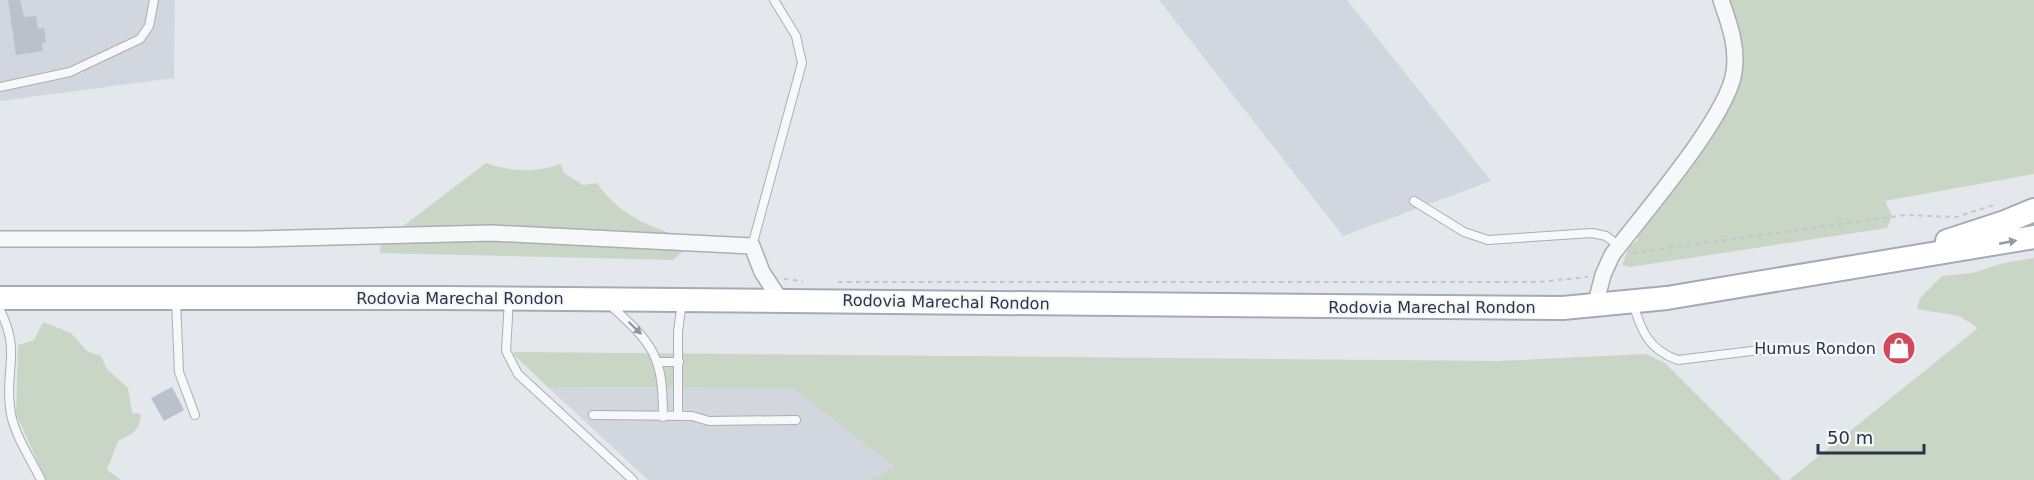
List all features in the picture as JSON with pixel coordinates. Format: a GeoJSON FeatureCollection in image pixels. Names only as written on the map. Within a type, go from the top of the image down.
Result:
{"type":"FeatureCollection","features":[{"type":"Feature","properties":{"kind":"main road","name":"Rodovia Marechal Rondon"},"geometry":{"type":"LineString","coordinates":[[1888,261],[2034,210]]}},
{"type":"Feature","properties":{"kind":"main road","name":"Rodovia Marechal Rondon"},"geometry":{"type":"LineString","coordinates":[[0,298],[509,298],[1516,308],[1595,306],[1633,302],[2034,237]]}},
{"type":"Feature","properties":{"kind":"street"},"geometry":{"type":"LineString","coordinates":[[1595,306],[1603,275],[1616,250],[1700,139],[1729,89],[1734,73],[1734,43],[1720,0]]}},
{"type":"Feature","properties":{"kind":"street"},"geometry":{"type":"LineString","coordinates":[[0,239],[251,239],[491,233],[752,246],[762,272],[780,301]]}},
{"type":"Feature","properties":{"kind":"lane"},"geometry":{"type":"LineString","coordinates":[[0,87],[70,72],[140,39],[149,26],[154,0]]}},
{"type":"Feature","properties":{"kind":"lane"},"geometry":{"type":"LineString","coordinates":[[752,246],[802,63],[796,36],[774,0]]}},
{"type":"Feature","properties":{"kind":"lane"},"geometry":{"type":"LineString","coordinates":[[1414,201],[1464,232],[1488,240],[1592,233],[1606,236],[1616,250]]}},
{"type":"Feature","properties":{"kind":"lane"},"geometry":{"type":"LineString","coordinates":[[176,298],[179,372],[195,414]]}},
{"type":"Feature","properties":{"kind":"lane"},"geometry":{"type":"LineString","coordinates":[[509,298],[506,351],[518,374],[633,480]]}},
{"type":"Feature","properties":{"kind":"lane"},"geometry":{"type":"LineString","coordinates":[[604,299],[645,337],[659,362],[663,387],[663,417]]}},
{"type":"Feature","properties":{"kind":"lane"},"geometry":{"type":"LineString","coordinates":[[678,416],[678,332],[682,300]]}},
{"type":"Feature","properties":{"kind":"lane"},"geometry":{"type":"LineString","coordinates":[[1633,302],[1646,339],[1668,357],[1678,360],[1760,350]]}},
{"type":"Feature","properties":{"kind":"lane"},"geometry":{"type":"LineString","coordinates":[[0,310],[13,352],[9,396],[13,421],[41,480]]}},
{"type":"Feature","properties":{"kind":"lane"},"geometry":{"type":"LineString","coordinates":[[659,362],[679,362]]}},
{"type":"Feature","properties":{"kind":"lane"},"geometry":{"type":"LineString","coordinates":[[593,415],[692,416],[709,421],[796,420]]}},
{"type":"Feature","properties":{"kind":"path"},"geometry":{"type":"LineString","coordinates":[[1616,250],[1905,215],[1956,217],[2000,203]]}},
{"type":"Feature","properties":{"kind":"path"},"geometry":{"type":"LineString","coordinates":[[762,272],[785,279],[807,282]]}},
{"type":"Feature","properties":{"kind":"path"},"geometry":{"type":"LineString","coordinates":[[831,282],[1539,282],[1603,275]]}},
{"type":"Feature","properties":{"kind":"shaded area"},"geometry":{"type":"Polygon","coordinates":[[[0,0],[175,0],[174,78],[0,101],[0,0]]]}},
{"type":"Feature","properties":{"kind":"shaded area"},"geometry":{"type":"Polygon","coordinates":[[[1159,0],[1347,0],[1491,181],[1343,236],[1159,0]]]}},
{"type":"Feature","properties":{"kind":"shaded area"},"geometry":{"type":"Polygon","coordinates":[[[548,387],[792,388],[897,467],[869,480],[648,480],[548,387]]]}},
{"type":"Feature","properties":{"kind":"green space"},"geometry":{"type":"Polygon","coordinates":[[[1730,0],[2034,0],[2034,174],[1885,201],[1892,216],[1887,228],[1630,267],[1622,265],[1629,247],[1638,240],[1637,238],[1697,158],[1726,114],[1736,93],[1742,76],[1743,47],[1730,0]]]}},
{"type":"Feature","properties":{"kind":"green space"},"geometry":{"type":"Polygon","coordinates":[[[486,163],[523,170],[542,169],[561,164],[564,173],[583,185],[597,183],[612,201],[631,215],[674,234],[684,250],[673,260],[380,253],[381,243],[486,163]]]}},
{"type":"Feature","properties":{"kind":"green space"},"geometry":{"type":"Polygon","coordinates":[[[2034,258],[2034,480],[1789,480],[1978,328],[1959,316],[1917,309],[1920,298],[1942,276],[1972,273],[2004,263],[2034,258]]]}},
{"type":"Feature","properties":{"kind":"green space"},"geometry":{"type":"Polygon","coordinates":[[[43,322],[71,333],[88,352],[101,356],[107,369],[128,388],[132,413],[141,414],[135,431],[118,441],[107,470],[121,480],[46,480],[16,414],[18,345],[34,340],[43,322]]]}},
{"type":"Feature","properties":{"kind":"green space"},"geometry":{"type":"Polygon","coordinates":[[[514,352],[1498,361],[1646,354],[1665,363],[1782,480],[869,480],[896,467],[792,388],[548,387],[514,355],[514,352]]]}},
{"type":"Feature","properties":{"kind":"building"},"geometry":{"type":"Polygon","coordinates":[[[8,0],[20,0],[24,17],[36,16],[38,29],[44,28],[46,43],[42,43],[43,51],[16,55],[8,0]]]}},
{"type":"Feature","properties":{"kind":"building"},"geometry":{"type":"Polygon","coordinates":[[[172,387],[184,410],[164,421],[151,398],[172,387]]]}},
{"type":"Feature","properties":{"kind":"place","name":"Humus Rondon"},"geometry":{"type":"Point","coordinates":[1899,348]}}]}
